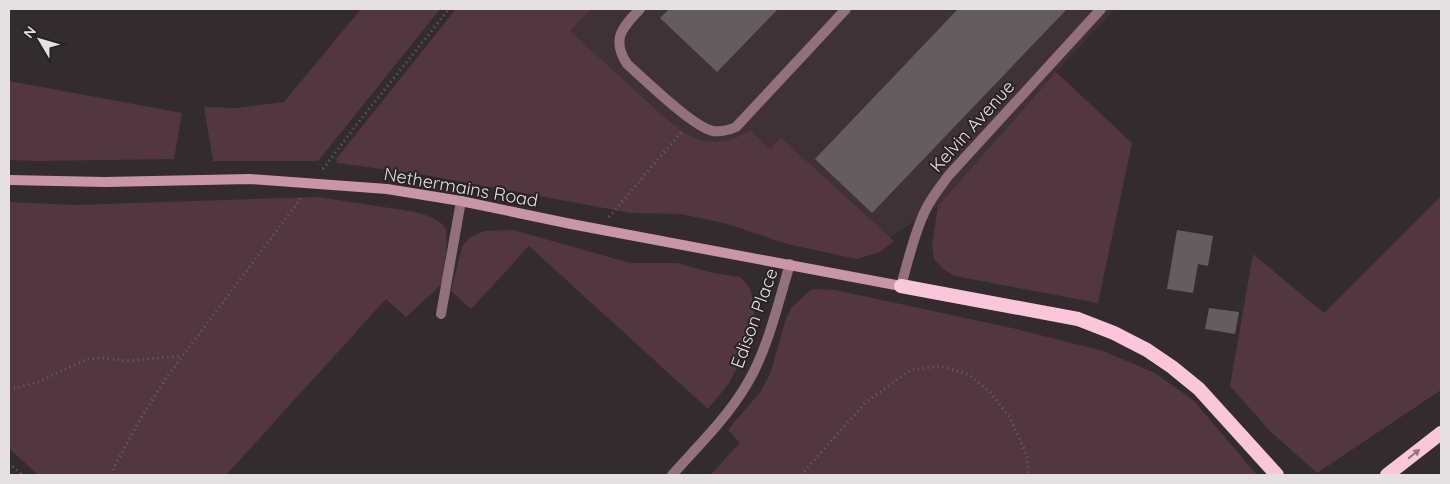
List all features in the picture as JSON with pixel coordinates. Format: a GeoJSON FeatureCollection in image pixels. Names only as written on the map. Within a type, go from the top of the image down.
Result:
{"type":"FeatureCollection","features":[{"type":"Feature","properties":{"kind":"highway"},"geometry":{"type":"LineString","coordinates":[[902,286],[1078,319],[1114,333],[1147,350],[1172,367],[1199,390],[1277,475]]}},
{"type":"Feature","properties":{"kind":"highway"},"geometry":{"type":"LineString","coordinates":[[1387,475],[1441,433]]}},
{"type":"Feature","properties":{"kind":"main road","name":"Nethermains Road"},"geometry":{"type":"LineString","coordinates":[[9,180],[105,182],[250,179],[387,189],[461,201],[902,286]]}},
{"type":"Feature","properties":{"kind":"street"},"geometry":{"type":"LineString","coordinates":[[640,9],[621,30],[618,42],[619,53],[627,64],[692,120],[713,131],[726,131],[736,127],[846,9]]}},
{"type":"Feature","properties":{"kind":"street","name":"Kelvin Avenue"},"geometry":{"type":"LineString","coordinates":[[902,286],[917,233],[934,194],[949,175],[1101,9]]}},
{"type":"Feature","properties":{"kind":"street"},"geometry":{"type":"LineString","coordinates":[[441,314],[461,201]]}},
{"type":"Feature","properties":{"kind":"street","name":"Edison Place"},"geometry":{"type":"LineString","coordinates":[[672,475],[719,424],[748,383],[764,347],[790,264]]}},
{"type":"Feature","properties":{"kind":"path"},"geometry":{"type":"LineString","coordinates":[[113,475],[113,470],[138,423],[166,378],[354,128],[449,9]]}},
{"type":"Feature","properties":{"kind":"path"},"geometry":{"type":"LineString","coordinates":[[599,229],[692,120]]}},
{"type":"Feature","properties":{"kind":"path"},"geometry":{"type":"LineString","coordinates":[[9,390],[38,382],[87,359],[104,358],[126,361],[182,356]]}},
{"type":"Feature","properties":{"kind":"path"},"geometry":{"type":"LineString","coordinates":[[800,475],[865,403],[910,370],[939,366],[968,374],[990,392],[1010,418],[1027,456],[1028,475]]}},
{"type":"Feature","properties":{"kind":"path"},"geometry":{"type":"LineString","coordinates":[[9,463],[22,475]]}},
{"type":"Feature","properties":{"kind":"shaded area"},"geometry":{"type":"Polygon","coordinates":[[[361,9],[440,9],[318,161],[213,161],[204,107],[237,108],[284,102],[361,9]]]}},
{"type":"Feature","properties":{"kind":"shaded area"},"geometry":{"type":"Polygon","coordinates":[[[456,9],[591,9],[570,31],[678,128],[692,137],[707,142],[730,140],[750,130],[770,149],[781,138],[894,241],[880,252],[857,259],[787,244],[724,223],[680,214],[631,213],[420,174],[337,163],[336,159],[456,9]]]}},
{"type":"Feature","properties":{"kind":"shaded area"},"geometry":{"type":"Polygon","coordinates":[[[591,9],[1115,9],[1056,72],[938,206],[884,241],[760,212],[564,38],[591,9]]]}},
{"type":"Feature","properties":{"kind":"shaded area"},"geometry":{"type":"Polygon","coordinates":[[[1056,72],[1132,143],[1098,303],[955,276],[943,269],[934,259],[932,245],[938,206],[1056,72]]]}},
{"type":"Feature","properties":{"kind":"shaded area"},"geometry":{"type":"Polygon","coordinates":[[[9,81],[182,113],[174,159],[9,160],[9,81]]]}},
{"type":"Feature","properties":{"kind":"shaded area"},"geometry":{"type":"Polygon","coordinates":[[[1441,196],[1441,390],[1317,473],[1271,432],[1230,386],[1253,254],[1324,313],[1441,196]]]}},
{"type":"Feature","properties":{"kind":"shaded area"},"geometry":{"type":"Polygon","coordinates":[[[318,197],[415,212],[437,220],[446,230],[443,283],[406,317],[386,299],[226,475],[38,475],[9,448],[9,202],[75,205],[318,197]]]}},
{"type":"Feature","properties":{"kind":"shaded area"},"geometry":{"type":"Polygon","coordinates":[[[513,230],[630,263],[677,263],[713,273],[740,277],[750,288],[755,309],[748,346],[729,383],[708,409],[529,246],[471,309],[451,291],[462,247],[469,238],[484,231],[513,230]]]}},
{"type":"Feature","properties":{"kind":"shaded area"},"geometry":{"type":"Polygon","coordinates":[[[812,289],[835,290],[1012,328],[1103,351],[1155,373],[1193,400],[1257,475],[710,475],[740,443],[728,430],[761,391],[771,372],[785,321],[792,307],[812,289]]]}},
{"type":"Feature","properties":{"kind":"building"},"geometry":{"type":"Polygon","coordinates":[[[669,9],[778,9],[717,72],[660,18],[669,9]]]}},
{"type":"Feature","properties":{"kind":"building"},"geometry":{"type":"Polygon","coordinates":[[[958,9],[1067,9],[872,213],[815,159],[958,9]]]}},
{"type":"Feature","properties":{"kind":"building"},"geometry":{"type":"Polygon","coordinates":[[[1177,230],[1213,236],[1208,266],[1198,264],[1193,293],[1167,289],[1177,230]]]}},
{"type":"Feature","properties":{"kind":"building"},"geometry":{"type":"Polygon","coordinates":[[[1209,308],[1239,312],[1235,334],[1205,329],[1209,308]]]}}]}
